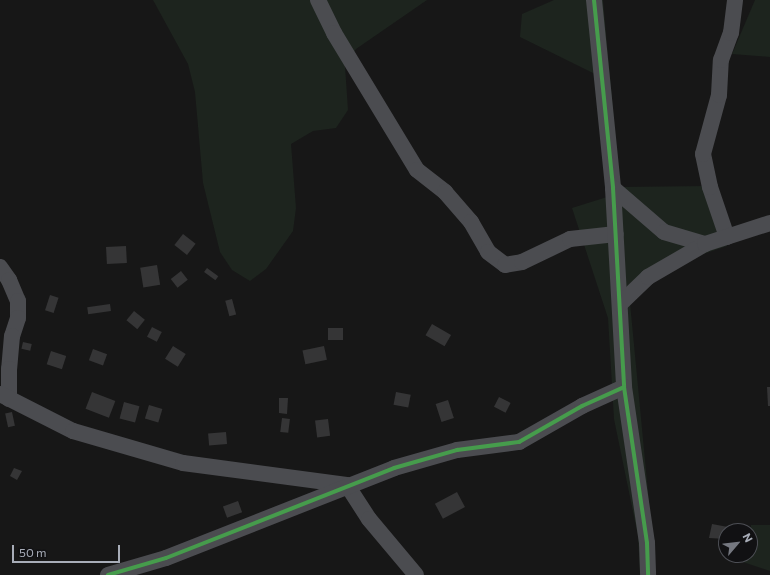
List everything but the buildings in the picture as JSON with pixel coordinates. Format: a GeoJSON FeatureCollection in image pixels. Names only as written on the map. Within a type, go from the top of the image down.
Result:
{"type":"FeatureCollection","features":[{"type":"Feature","properties":{"kind":"street"},"geometry":{"type":"LineString","coordinates":[[318,0],[334,33],[417,170],[445,192],[470,222],[488,252],[505,266],[522,262],[570,239],[616,234]]}},
{"type":"Feature","properties":{"kind":"street"},"geometry":{"type":"LineString","coordinates":[[594,0],[613,188],[624,387],[647,543],[648,575]]}},
{"type":"Feature","properties":{"kind":"street"},"geometry":{"type":"LineString","coordinates":[[727,237],[710,187],[703,154],[719,95],[721,60],[731,33],[735,0]]}},
{"type":"Feature","properties":{"kind":"street"},"geometry":{"type":"LineString","coordinates":[[613,188],[664,232],[705,244]]}},
{"type":"Feature","properties":{"kind":"street"},"geometry":{"type":"LineString","coordinates":[[620,304],[648,276],[705,244],[770,223]]}},
{"type":"Feature","properties":{"kind":"street"},"geometry":{"type":"LineString","coordinates":[[0,267],[9,280],[18,301],[18,318],[12,336],[9,369],[4,397],[73,431],[183,463],[347,484]]}},
{"type":"Feature","properties":{"kind":"street"},"geometry":{"type":"LineString","coordinates":[[108,575],[166,558],[347,484],[457,450],[520,442],[582,406],[624,387]]}},
{"type":"Feature","properties":{"kind":"street"},"geometry":{"type":"LineString","coordinates":[[347,484],[369,519],[416,575]]}},
{"type":"Feature","properties":{"kind":"shaded area"},"geometry":{"type":"Polygon","coordinates":[[[153,0],[427,0],[356,49],[345,66],[348,110],[336,128],[313,131],[291,144],[296,208],[293,231],[266,269],[250,281],[232,270],[220,252],[203,183],[195,92],[188,64],[153,0]]]}},
{"type":"Feature","properties":{"kind":"shaded area"},"geometry":{"type":"Polygon","coordinates":[[[554,0],[603,0],[620,187],[708,186],[727,246],[677,263],[630,303],[656,575],[640,575],[638,536],[614,419],[608,318],[572,208],[607,197],[595,74],[520,37],[522,14],[554,0]]]}},
{"type":"Feature","properties":{"kind":"shaded area"},"geometry":{"type":"Polygon","coordinates":[[[755,0],[770,0],[770,57],[732,54],[755,0]]]}},
{"type":"Feature","properties":{"kind":"shaded area"},"geometry":{"type":"Polygon","coordinates":[[[758,525],[770,525],[770,571],[746,563],[758,563],[758,525]]]}},
{"type":"Feature","properties":{"kind":"cycle path"},"geometry":{"type":"LineString","coordinates":[[594,0],[613,188],[624,387],[647,543],[648,575]]}},
{"type":"Feature","properties":{"kind":"cycle path"},"geometry":{"type":"LineString","coordinates":[[108,575],[166,558],[394,468],[457,450],[519,442],[582,406],[624,387]]}}]}
